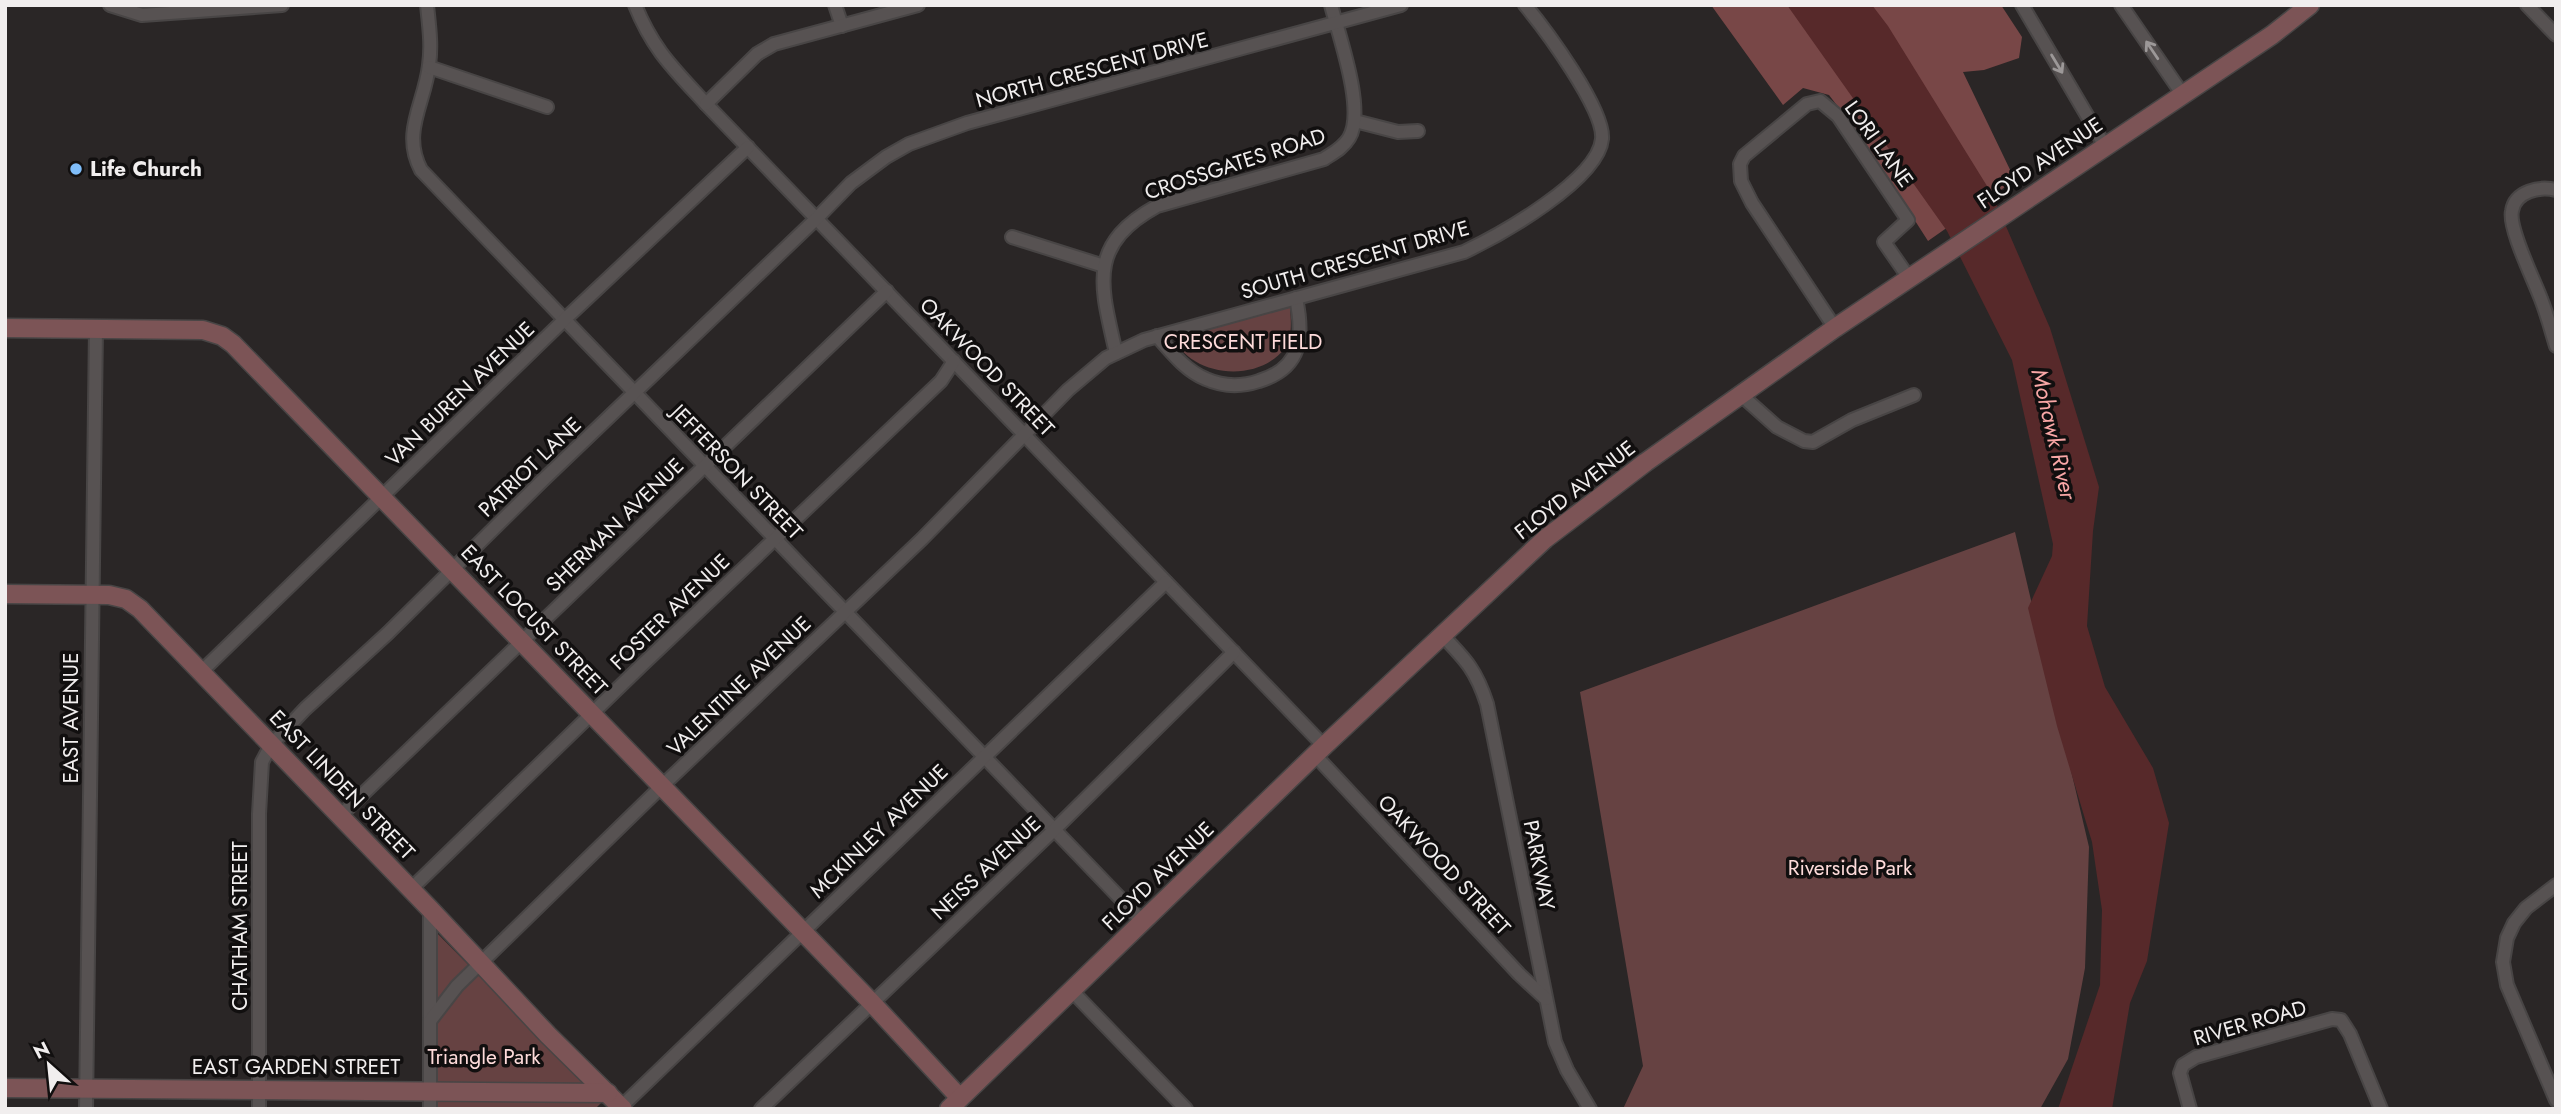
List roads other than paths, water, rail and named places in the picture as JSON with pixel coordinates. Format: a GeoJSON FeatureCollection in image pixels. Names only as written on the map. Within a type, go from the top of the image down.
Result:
{"type":"FeatureCollection","features":[{"type":"Feature","properties":{"kind":"street"},"geometry":{"type":"LineString","coordinates":[[110,5],[142,15],[282,5]]}},
{"type":"Feature","properties":{"kind":"street","name":"JEFFERSON STREET"},"geometry":{"type":"LineString","coordinates":[[428,5],[431,37],[429,67],[413,131],[413,156],[421,170],[563,321],[1143,922]]}},
{"type":"Feature","properties":{"kind":"street","name":"OAKWOOD STREET"},"geometry":{"type":"LineString","coordinates":[[635,5],[659,52],[706,104],[1234,652],[1546,1000]]}},
{"type":"Feature","properties":{"kind":"street"},"geometry":{"type":"LineString","coordinates":[[835,5],[842,26]]}},
{"type":"Feature","properties":{"kind":"street"},"geometry":{"type":"LineString","coordinates":[[706,104],[757,54],[774,44],[918,5]]}},
{"type":"Feature","properties":{"kind":"street"},"geometry":{"type":"LineString","coordinates":[[1331,5],[1356,102],[1355,121],[1398,132],[1418,131]]}},
{"type":"Feature","properties":{"kind":"street","name":"NORTH CRESCENT DRIVE"},"geometry":{"type":"LineString","coordinates":[[817,218],[851,183],[909,144],[967,123],[1401,5]]}},
{"type":"Feature","properties":{"kind":"street","name":"SOUTH CRESCENT DRIVE"},"geometry":{"type":"LineString","coordinates":[[1116,352],[1157,336],[1444,258],[1493,238],[1530,214],[1587,170],[1598,155],[1602,133],[1594,106],[1525,5]]}},
{"type":"Feature","properties":{"kind":"street"},"geometry":{"type":"LineString","coordinates":[[2022,5],[2105,146]]}},
{"type":"Feature","properties":{"kind":"street"},"geometry":{"type":"LineString","coordinates":[[2121,5],[2183,95]]}},
{"type":"Feature","properties":{"kind":"street"},"geometry":{"type":"LineString","coordinates":[[2132,5],[2138,29]]}},
{"type":"Feature","properties":{"kind":"street","name":"FLOYD AVENUE"},"geometry":{"type":"LineString","coordinates":[[954,1103],[1545,539],[1740,394],[1938,258],[2273,35],[2310,5]]}},
{"type":"Feature","properties":{"kind":"street"},"geometry":{"type":"LineString","coordinates":[[2527,5],[2556,34]]}},
{"type":"Feature","properties":{"kind":"street"},"geometry":{"type":"LineString","coordinates":[[429,67],[547,107]]}},
{"type":"Feature","properties":{"kind":"street","name":"LORI LANE"},"geometry":{"type":"LineString","coordinates":[[1835,328],[1752,203],[1739,171],[1744,156],[1807,104],[1820,102],[1838,116],[1908,220],[1884,242],[1909,278]]}},
{"type":"Feature","properties":{"kind":"street","name":"CROSSGATES ROAD"},"geometry":{"type":"LineString","coordinates":[[1116,352],[1102,293],[1104,266],[1109,249],[1121,232],[1139,216],[1157,206],[1324,159],[1340,149],[1350,137],[1355,121]]}},
{"type":"Feature","properties":{"kind":"street","name":"VAN BUREN AVENUE"},"geometry":{"type":"LineString","coordinates":[[201,672],[563,321],[748,147]]}},
{"type":"Feature","properties":{"kind":"street"},"geometry":{"type":"LineString","coordinates":[[2556,190],[2539,188],[2517,199],[2511,210],[2512,225],[2543,302],[2556,346]]}},
{"type":"Feature","properties":{"kind":"street","name":"PATRIOT LANE"},"geometry":{"type":"LineString","coordinates":[[271,745],[817,218]]}},
{"type":"Feature","properties":{"kind":"street"},"geometry":{"type":"LineString","coordinates":[[1012,237],[1104,266]]}},
{"type":"Feature","properties":{"kind":"street","name":"SHERMAN AVENUE"},"geometry":{"type":"LineString","coordinates":[[340,816],[887,291]]}},
{"type":"Feature","properties":{"kind":"street"},"geometry":{"type":"LineString","coordinates":[[1157,336],[1197,375],[1226,386],[1246,385],[1269,378],[1285,369],[1295,355],[1300,338],[1296,298]]}},
{"type":"Feature","properties":{"kind":"street","name":"EAST LOCUST STREET"},"geometry":{"type":"LineString","coordinates":[[5,328],[194,330],[222,336],[241,352],[453,568],[872,1003],[954,1103]]}},
{"type":"Feature","properties":{"kind":"street","name":"EAST AVENUE"},"geometry":{"type":"LineString","coordinates":[[86,1109],[96,328]]}},
{"type":"Feature","properties":{"kind":"street"},"geometry":{"type":"LineString","coordinates":[[1025,436],[1068,390],[1116,352]]}},
{"type":"Feature","properties":{"kind":"street","name":"FOSTER AVENUE"},"geometry":{"type":"LineString","coordinates":[[411,889],[941,381],[954,361]]}},
{"type":"Feature","properties":{"kind":"street"},"geometry":{"type":"LineString","coordinates":[[1740,394],[1784,431],[1804,441],[1813,442],[1852,420],[1914,395]]}},
{"type":"Feature","properties":{"kind":"street","name":"VALENTINE AVENUE"},"geometry":{"type":"LineString","coordinates":[[430,1021],[478,963],[922,539],[1025,436]]}},
{"type":"Feature","properties":{"kind":"street","name":"MCKINLEY AVENUE"},"geometry":{"type":"LineString","coordinates":[[621,1108],[1166,582]]}},
{"type":"Feature","properties":{"kind":"street","name":"EAST LINDEN STREET"},"geometry":{"type":"LineString","coordinates":[[5,594],[109,595],[126,600],[140,609],[411,889],[478,963],[608,1093]]}},
{"type":"Feature","properties":{"kind":"street","name":"PARKWAY"},"geometry":{"type":"LineString","coordinates":[[1442,635],[1469,663],[1488,704],[1555,1042],[1567,1070],[1590,1109]]}},
{"type":"Feature","properties":{"kind":"street","name":"NEISS AVENUE"},"geometry":{"type":"LineString","coordinates":[[761,1109],[1055,830],[1234,652]]}},
{"type":"Feature","properties":{"kind":"street","name":"CHATHAM STREET"},"geometry":{"type":"LineString","coordinates":[[259,1109],[259,814],[262,762],[271,745]]}},
{"type":"Feature","properties":{"kind":"street"},"geometry":{"type":"LineString","coordinates":[[2556,885],[2526,908],[2514,923],[2507,938],[2504,962],[2507,985],[2550,1072],[2556,1100]]}},
{"type":"Feature","properties":{"kind":"street"},"geometry":{"type":"LineString","coordinates":[[430,909],[430,1100]]}},
{"type":"Feature","properties":{"kind":"street"},"geometry":{"type":"LineString","coordinates":[[1072,991],[1186,1109]]}},
{"type":"Feature","properties":{"kind":"street","name":"RIVER ROAD"},"geometry":{"type":"LineString","coordinates":[[2190,1109],[2180,1073],[2183,1065],[2196,1057],[2332,1019],[2341,1020],[2350,1034],[2381,1109]]}},
{"type":"Feature","properties":{"kind":"street","name":"EAST GARDEN STREET"},"geometry":{"type":"LineString","coordinates":[[5,1088],[259,1089],[430,1100],[608,1093]]}},
{"type":"Feature","properties":{"kind":"street"},"geometry":{"type":"LineString","coordinates":[[608,1093],[621,1108]]}},
{"type":"Feature","properties":{"kind":"water","name":"Mohawk River"},"geometry":{"type":"Polygon","coordinates":[[[1787,5],[1872,5],[1888,26],[1992,194],[2050,328],[2099,487],[2093,531],[2087,626],[2105,687],[2153,768],[2169,823],[2147,961],[2130,1003],[2112,1109],[2058,1109],[2100,985],[2102,910],[2092,842],[2057,726],[2028,608],[2052,556],[2053,544],[2012,360],[1947,231],[1787,5]]]}},
{"type":"Feature","properties":{"kind":"place","name":"Life Church"},"geometry":{"type":"Point","coordinates":[76,169]}},
{"type":"Feature","properties":{"kind":"park label","name":"CRESCENT FIELD"},"geometry":{"type":"Point","coordinates":[1243,342]}},
{"type":"Feature","properties":{"kind":"park label","name":"Riverside Park"},"geometry":{"type":"Point","coordinates":[1850,868]}},
{"type":"Feature","properties":{"kind":"park label","name":"Triangle Park"},"geometry":{"type":"Point","coordinates":[484,1057]}}]}
